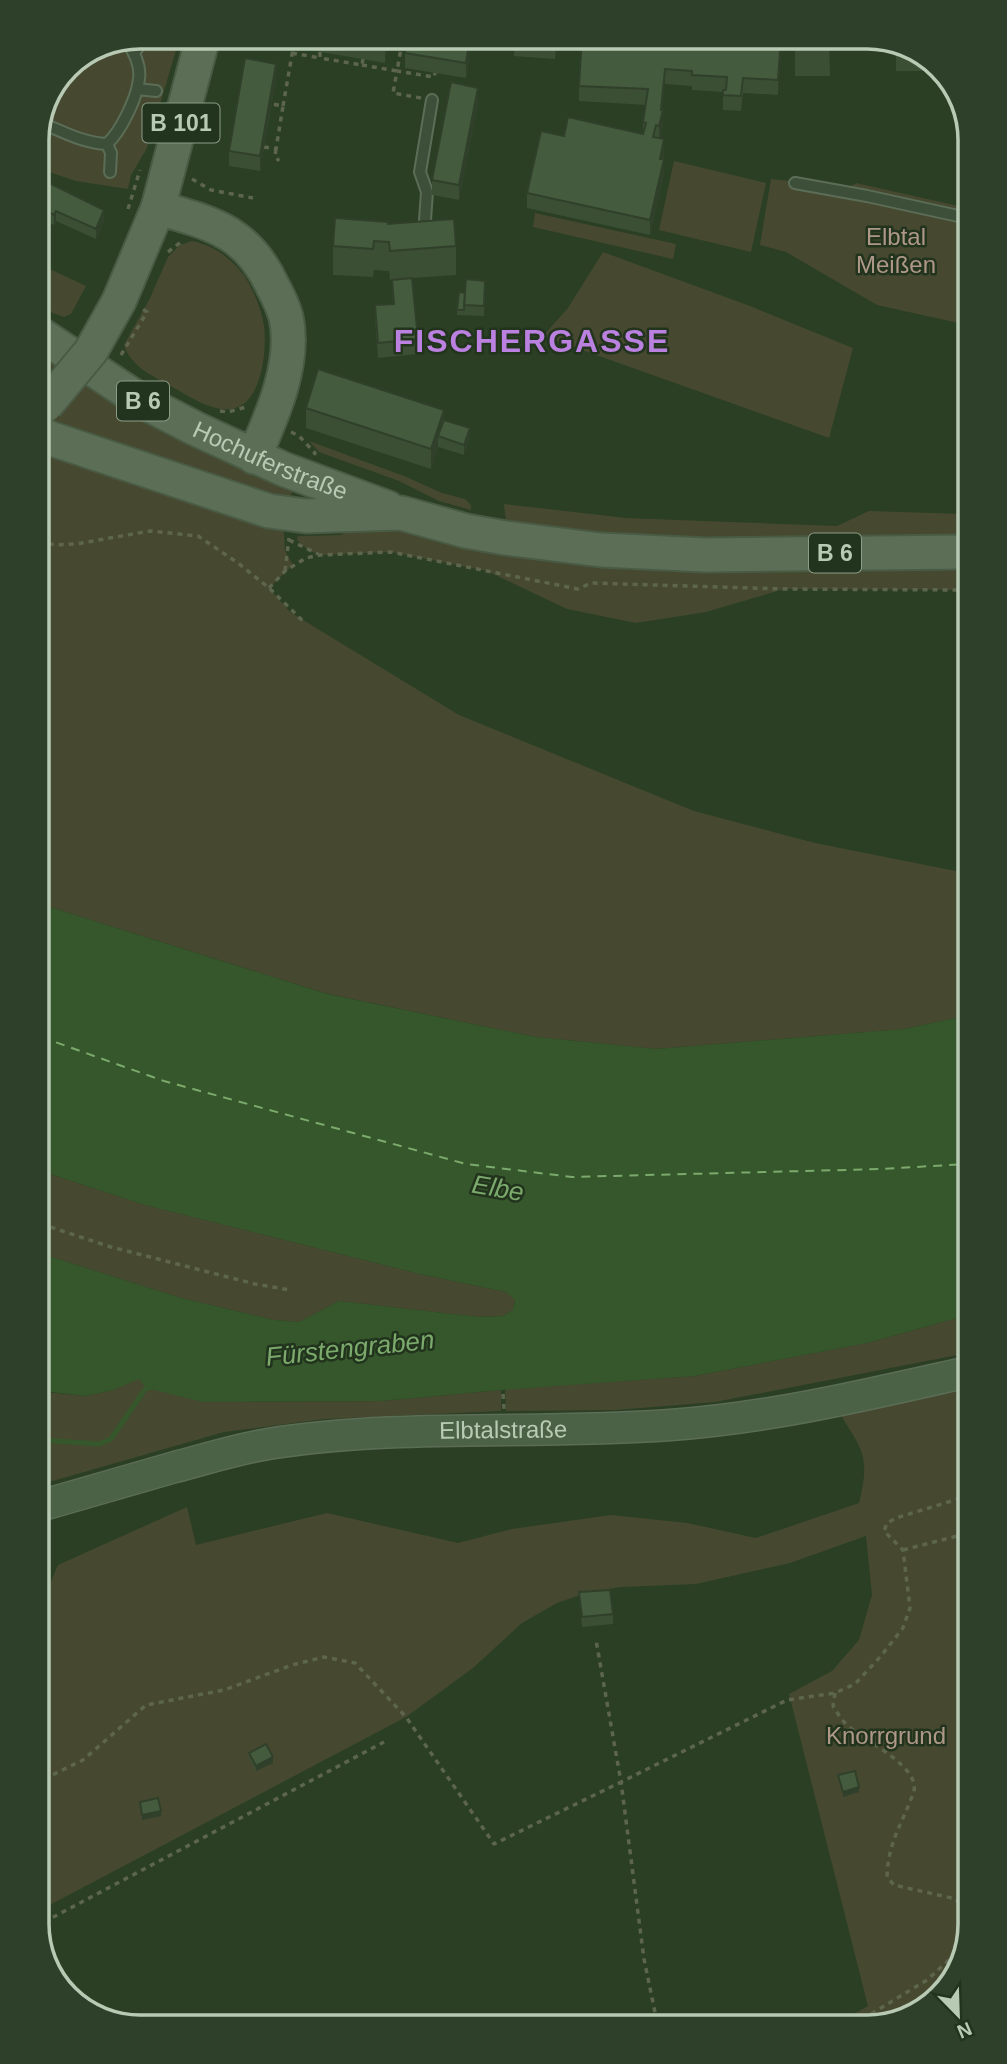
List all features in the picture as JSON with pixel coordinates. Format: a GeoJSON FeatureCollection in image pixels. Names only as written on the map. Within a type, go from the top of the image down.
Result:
{"type":"FeatureCollection","features":[{"type":"Feature","properties":{"kind":"main road","name":"B 101"},"geometry":{"type":"LineString","coordinates":[[49,406],[91,351],[137,308],[158,208],[200,49]]}},
{"type":"Feature","properties":{"kind":"main road"},"geometry":{"type":"LineString","coordinates":[[158,208],[204,221],[230,234],[250,250],[269,277],[285,315],[287,347],[284,371],[254,457]]}},
{"type":"Feature","properties":{"kind":"main road","name":"Hochuferstraße"},"geometry":{"type":"LineString","coordinates":[[49,340],[138,399],[254,457],[401,513]]}},
{"type":"Feature","properties":{"kind":"main road"},"geometry":{"type":"LineString","coordinates":[[49,438],[269,511],[306,516],[401,513]]}},
{"type":"Feature","properties":{"kind":"main road","name":"B 6"},"geometry":{"type":"LineString","coordinates":[[401,513],[466,531],[601,550],[706,555],[958,552]]}},
{"type":"Feature","properties":{"kind":"street","name":"Elbtalstraße"},"geometry":{"type":"LineString","coordinates":[[49,1503],[228,1453],[276,1443],[413,1433],[592,1429],[701,1423],[751,1416],[958,1374]]}},
{"type":"Feature","properties":{"kind":"lane"},"geometry":{"type":"LineString","coordinates":[[134,53],[136,49]]}},
{"type":"Feature","properties":{"kind":"lane"},"geometry":{"type":"LineString","coordinates":[[107,144],[118,134],[140,76],[132,50]]}},
{"type":"Feature","properties":{"kind":"lane"},"geometry":{"type":"LineString","coordinates":[[136,89],[156,92]]}},
{"type":"Feature","properties":{"kind":"lane"},"geometry":{"type":"LineString","coordinates":[[424,236],[427,192],[420,172],[432,100]]}},
{"type":"Feature","properties":{"kind":"lane"},"geometry":{"type":"LineString","coordinates":[[50,127],[73,137],[107,144]]}},
{"type":"Feature","properties":{"kind":"lane"},"geometry":{"type":"LineString","coordinates":[[107,144],[111,153],[110,172]]}},
{"type":"Feature","properties":{"kind":"lane"},"geometry":{"type":"LineString","coordinates":[[795,183],[958,216]]}},
{"type":"Feature","properties":{"kind":"path"},"geometry":{"type":"LineString","coordinates":[[279,161],[275,156],[293,49]]}},
{"type":"Feature","properties":{"kind":"path"},"geometry":{"type":"LineString","coordinates":[[401,49],[393,93],[432,100]]}},
{"type":"Feature","properties":{"kind":"path"},"geometry":{"type":"LineString","coordinates":[[292,53],[363,62],[434,77],[435,73]]}},
{"type":"Feature","properties":{"kind":"path"},"geometry":{"type":"LineString","coordinates":[[272,104],[283,106]]}},
{"type":"Feature","properties":{"kind":"path"},"geometry":{"type":"LineString","coordinates":[[264,147],[276,149]]}},
{"type":"Feature","properties":{"kind":"path"},"geometry":{"type":"LineString","coordinates":[[168,172],[194,179],[211,190],[253,198]]}},
{"type":"Feature","properties":{"kind":"path"},"geometry":{"type":"LineString","coordinates":[[164,258],[178,243],[188,239]]}},
{"type":"Feature","properties":{"kind":"path"},"geometry":{"type":"LineString","coordinates":[[121,355],[137,308]]}},
{"type":"Feature","properties":{"kind":"path"},"geometry":{"type":"LineString","coordinates":[[111,348],[128,362]]}},
{"type":"Feature","properties":{"kind":"path"},"geometry":{"type":"LineString","coordinates":[[218,410],[228,412],[244,409],[253,402]]}},
{"type":"Feature","properties":{"kind":"path"},"geometry":{"type":"LineString","coordinates":[[49,543],[76,544],[150,531],[198,536],[269,588],[304,622]]}},
{"type":"Feature","properties":{"kind":"path"},"geometry":{"type":"LineString","coordinates":[[269,588],[285,571],[306,558],[320,555],[289,540],[285,571]]}},
{"type":"Feature","properties":{"kind":"path"},"geometry":{"type":"LineString","coordinates":[[49,1227],[111,1247],[255,1284],[290,1290]]}},
{"type":"Feature","properties":{"kind":"path"},"geometry":{"type":"LineString","coordinates":[[49,1777],[83,1760],[146,1705],[224,1690],[292,1665],[324,1657],[355,1662],[406,1717],[494,1844],[787,1700],[835,1693],[855,1684],[903,1628],[910,1608],[902,1550],[884,1531],[887,1523],[958,1499]]}},
{"type":"Feature","properties":{"kind":"path"},"geometry":{"type":"LineString","coordinates":[[902,1550],[958,1536]]}},
{"type":"Feature","properties":{"kind":"path"},"geometry":{"type":"LineString","coordinates":[[596,1640],[621,1782],[644,1959],[656,2015]]}},
{"type":"Feature","properties":{"kind":"path"},"geometry":{"type":"LineString","coordinates":[[835,1693],[833,1706],[845,1724],[882,1749],[912,1775],[915,1791],[900,1821],[887,1858],[887,1877],[894,1885],[956,1899],[958,1902]]}},
{"type":"Feature","properties":{"kind":"path"},"geometry":{"type":"LineString","coordinates":[[49,1919],[384,1742]]}},
{"type":"Feature","properties":{"kind":"path"},"geometry":{"type":"LineString","coordinates":[[870,2015],[927,1980],[951,1958]]}},
{"type":"Feature","properties":{"kind":"green space"},"geometry":{"type":"Polygon","coordinates":[[[140,49],[176,49],[147,148],[131,175],[128,189],[76,181],[49,172],[52,116],[64,89],[89,64],[105,56],[140,49]]]}},
{"type":"Feature","properties":{"kind":"green space"},"geometry":{"type":"Polygon","coordinates":[[[674,161],[766,183],[751,252],[659,230],[674,161]]]}},
{"type":"Feature","properties":{"kind":"green space","name":"Elbtal Meißen"},"geometry":{"type":"Polygon","coordinates":[[[771,179],[850,187],[856,183],[958,206],[958,323],[877,305],[786,252],[760,245],[771,179]]]}},
{"type":"Feature","properties":{"kind":"green space"},"geometry":{"type":"Polygon","coordinates":[[[535,213],[676,244],[673,259],[533,227],[535,213]]]}},
{"type":"Feature","properties":{"kind":"green space"},"geometry":{"type":"Polygon","coordinates":[[[192,241],[217,251],[238,268],[251,287],[263,319],[263,362],[256,388],[250,398],[231,409],[202,403],[153,376],[132,360],[124,345],[150,298],[168,257],[180,245],[192,241]]]}},
{"type":"Feature","properties":{"kind":"green space"},"geometry":{"type":"Polygon","coordinates":[[[603,252],[750,306],[853,348],[829,438],[543,336],[568,308],[603,252]]]}},
{"type":"Feature","properties":{"kind":"green space"},"geometry":{"type":"Polygon","coordinates":[[[49,269],[86,286],[71,314],[64,317],[49,310],[49,269]]]}},
{"type":"Feature","properties":{"kind":"green space"},"geometry":{"type":"Polygon","coordinates":[[[49,354],[294,487],[287,506],[72,434],[49,418],[49,354]]]}},
{"type":"Feature","properties":{"kind":"green space"},"geometry":{"type":"Polygon","coordinates":[[[309,441],[442,493],[465,499],[471,505],[471,510],[439,501],[399,481],[319,452],[309,441]]]}},
{"type":"Feature","properties":{"kind":"green space"},"geometry":{"type":"Polygon","coordinates":[[[49,444],[275,526],[284,532],[285,551],[293,565],[269,588],[290,612],[459,715],[694,811],[815,843],[958,871],[958,1018],[904,1029],[656,1049],[536,1037],[328,994],[49,907],[49,444]]]}},
{"type":"Feature","properties":{"kind":"green space"},"geometry":{"type":"Polygon","coordinates":[[[504,504],[626,518],[837,526],[869,511],[958,514],[958,543],[615,543],[506,522],[504,504]]]}},
{"type":"Feature","properties":{"kind":"green space"},"geometry":{"type":"Polygon","coordinates":[[[363,523],[405,531],[958,565],[958,590],[784,589],[706,612],[636,623],[567,609],[487,571],[391,552],[320,555],[308,550],[297,540],[298,536],[341,535],[363,523]]]}},
{"type":"Feature","properties":{"kind":"green space"},"geometry":{"type":"Polygon","coordinates":[[[49,1174],[145,1205],[420,1274],[506,1292],[515,1299],[513,1310],[503,1316],[478,1317],[339,1301],[299,1322],[274,1320],[181,1298],[49,1256],[49,1174]]]}},
{"type":"Feature","properties":{"kind":"green space"},"geometry":{"type":"Polygon","coordinates":[[[958,1318],[958,1355],[715,1402],[616,1410],[506,1411],[505,1389],[694,1376],[867,1343],[958,1318]]]}},
{"type":"Feature","properties":{"kind":"green space"},"geometry":{"type":"Polygon","coordinates":[[[139,1378],[203,1402],[381,1401],[501,1390],[501,1411],[325,1419],[224,1432],[49,1482],[49,1392],[86,1396],[113,1390],[139,1378]]]}},
{"type":"Feature","properties":{"kind":"green space","name":"Knorrgrund"},"geometry":{"type":"Polygon","coordinates":[[[958,1384],[958,1924],[955,1948],[943,1975],[938,1980],[923,1980],[923,1995],[913,2003],[885,2013],[852,2015],[868,2006],[789,1694],[832,1671],[859,1640],[872,1595],[866,1536],[790,1563],[696,1584],[621,1587],[589,1592],[557,1603],[522,1623],[473,1668],[406,1717],[49,1905],[49,1586],[58,1565],[187,1507],[196,1545],[327,1513],[458,1543],[512,1529],[611,1515],[687,1523],[756,1538],[859,1503],[864,1463],[853,1434],[837,1409],[958,1384]]]}},
{"type":"Feature","properties":{"kind":"water","name":"Elbe"},"geometry":{"type":"Polygon","coordinates":[[[49,907],[327,994],[536,1037],[656,1049],[904,1029],[958,1018],[958,1318],[867,1343],[694,1376],[381,1401],[203,1402],[146,1388],[139,1379],[113,1390],[86,1396],[49,1392],[49,1256],[181,1298],[274,1320],[299,1322],[339,1301],[478,1317],[503,1316],[513,1310],[515,1300],[506,1292],[420,1274],[145,1205],[49,1174],[49,907]]]}},
{"type":"Feature","properties":{"kind":"building"},"geometry":{"type":"Polygon","coordinates":[[[406,49],[468,49],[466,63],[405,53],[406,49]]]}},
{"type":"Feature","properties":{"kind":"building"},"geometry":{"type":"Polygon","coordinates":[[[581,49],[780,49],[778,80],[743,78],[741,96],[723,95],[727,77],[692,75],[692,71],[665,69],[663,110],[653,137],[664,139],[660,159],[664,159],[650,220],[527,193],[541,131],[564,136],[568,117],[643,134],[648,89],[579,86],[581,49]]]}},
{"type":"Feature","properties":{"kind":"building"},"geometry":{"type":"Polygon","coordinates":[[[245,58],[276,64],[260,156],[229,151],[245,58]]]}},
{"type":"Feature","properties":{"kind":"building"},"geometry":{"type":"Polygon","coordinates":[[[451,82],[478,88],[459,185],[432,180],[451,82]]]}},
{"type":"Feature","properties":{"kind":"building"},"geometry":{"type":"Polygon","coordinates":[[[49,183],[104,210],[96,229],[56,211],[54,215],[49,212],[49,183]]]}},
{"type":"Feature","properties":{"kind":"building"},"geometry":{"type":"Polygon","coordinates":[[[335,218],[388,224],[454,219],[456,246],[390,251],[389,242],[374,241],[373,249],[333,246],[335,218]]]}},
{"type":"Feature","properties":{"kind":"building"},"geometry":{"type":"Polygon","coordinates":[[[412,278],[418,339],[378,343],[375,305],[394,304],[392,280],[412,278]]]}},
{"type":"Feature","properties":{"kind":"building"},"geometry":{"type":"Polygon","coordinates":[[[466,279],[485,281],[484,306],[464,305],[466,279]]]}},
{"type":"Feature","properties":{"kind":"building"},"geometry":{"type":"Polygon","coordinates":[[[459,292],[465,293],[464,310],[457,310],[459,292]]]}},
{"type":"Feature","properties":{"kind":"building"},"geometry":{"type":"Polygon","coordinates":[[[318,369],[444,410],[431,449],[306,408],[318,369]]]}},
{"type":"Feature","properties":{"kind":"building"},"geometry":{"type":"Polygon","coordinates":[[[444,420],[470,428],[464,445],[438,436],[444,420]]]}},
{"type":"Feature","properties":{"kind":"building"},"geometry":{"type":"Polygon","coordinates":[[[610,1590],[613,1614],[582,1617],[579,1592],[610,1590]]]}},
{"type":"Feature","properties":{"kind":"building"},"geometry":{"type":"Polygon","coordinates":[[[266,1744],[273,1757],[256,1766],[249,1753],[266,1744]]]}},
{"type":"Feature","properties":{"kind":"building"},"geometry":{"type":"Polygon","coordinates":[[[855,1771],[859,1787],[843,1792],[838,1775],[855,1771]]]}},
{"type":"Feature","properties":{"kind":"building"},"geometry":{"type":"Polygon","coordinates":[[[158,1798],[161,1811],[142,1815],[140,1802],[158,1798]]]}},
{"type":"Feature","properties":{"kind":"waterway","name":"Fürstengraben"},"geometry":{"type":"LineString","coordinates":[[49,1440],[99,1444],[111,1439],[146,1388],[150,1388]]}},
{"type":"Feature","properties":{"kind":"ferry route"},"geometry":{"type":"LineString","coordinates":[[49,1040],[164,1081],[466,1164],[572,1177],[958,1165]]}},
{"type":"Feature","properties":{"kind":"district","name":"FISCHERGASSE"},"geometry":{"type":"Point","coordinates":[532,341]}}]}
